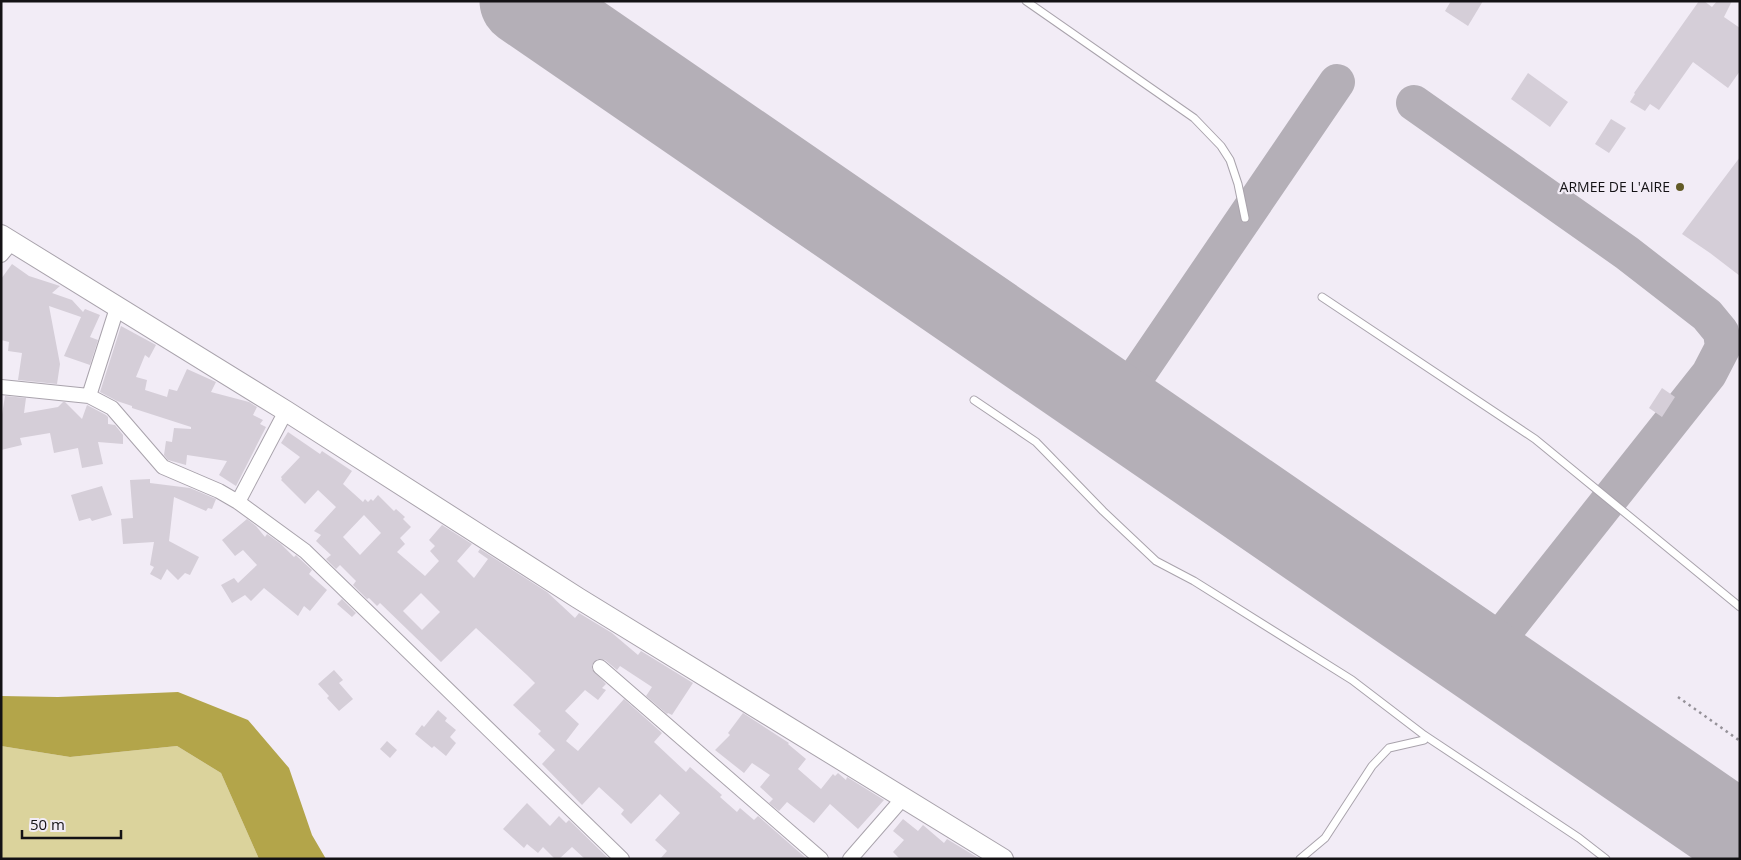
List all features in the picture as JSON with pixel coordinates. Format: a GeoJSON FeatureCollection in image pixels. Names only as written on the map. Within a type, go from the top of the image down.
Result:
{"type":"FeatureCollection","features":[{"type":"Feature","properties":{"kind":"street"},"geometry":{"type":"LineString","coordinates":[[5,244],[117,308],[286,411],[578,598],[1004,859]]}},
{"type":"Feature","properties":{"kind":"street"},"geometry":{"type":"LineString","coordinates":[[89,396],[117,308]]}},
{"type":"Feature","properties":{"kind":"street"},"geometry":{"type":"LineString","coordinates":[[1,387],[89,396],[112,408],[163,467],[219,491],[238,502],[305,551],[622,859]]}},
{"type":"Feature","properties":{"kind":"street"},"geometry":{"type":"LineString","coordinates":[[238,502],[286,411]]}},
{"type":"Feature","properties":{"kind":"street"},"geometry":{"type":"LineString","coordinates":[[600,667],[821,859]]}},
{"type":"Feature","properties":{"kind":"street"},"geometry":{"type":"LineString","coordinates":[[850,859],[904,797]]}},
{"type":"Feature","properties":{"kind":"lane"},"geometry":{"type":"LineString","coordinates":[[1026,1],[1194,118],[1221,146],[1230,160],[1238,184],[1245,218]]}},
{"type":"Feature","properties":{"kind":"lane"},"geometry":{"type":"LineString","coordinates":[[1322,297],[1535,439],[1740,607]]}},
{"type":"Feature","properties":{"kind":"lane"},"geometry":{"type":"LineString","coordinates":[[974,400],[1036,442],[1156,561],[1194,581],[1352,680],[1424,735],[1579,838],[1606,859]]}},
{"type":"Feature","properties":{"kind":"lane"},"geometry":{"type":"LineString","coordinates":[[1300,859],[1326,838],[1372,766],[1390,748],[1424,740],[1424,735]]}},
{"type":"Feature","properties":{"kind":"path"},"geometry":{"type":"LineString","coordinates":[[1678,697],[1740,741]]}},
{"type":"Feature","properties":{"kind":"shaded area"},"geometry":{"type":"Polygon","coordinates":[[[178,692],[248,720],[289,768],[312,835],[326,859],[259,859],[221,773],[177,746],[70,757],[1,746],[1,696],[58,697],[178,692]]]}},
{"type":"Feature","properties":{"kind":"shaded area"},"geometry":{"type":"Polygon","coordinates":[[[1,746],[70,757],[177,746],[221,773],[259,859],[1,859],[1,746]]]}},
{"type":"Feature","properties":{"kind":"building"},"geometry":{"type":"Polygon","coordinates":[[[1451,1],[1483,1],[1468,26],[1445,11],[1451,1]]]}},
{"type":"Feature","properties":{"kind":"building"},"geometry":{"type":"Polygon","coordinates":[[[1699,1],[1704,1],[1712,7],[1717,1],[1732,1],[1724,17],[1740,28],[1740,71],[1728,88],[1693,62],[1659,110],[1650,104],[1645,111],[1630,102],[1634,93],[1699,1]]]}},
{"type":"Feature","properties":{"kind":"building"},"geometry":{"type":"Polygon","coordinates":[[[1528,73],[1568,102],[1550,127],[1511,99],[1528,73]]]}},
{"type":"Feature","properties":{"kind":"building"},"geometry":{"type":"Polygon","coordinates":[[[1611,119],[1626,128],[1609,153],[1595,144],[1611,119]]]}},
{"type":"Feature","properties":{"kind":"building"},"geometry":{"type":"Polygon","coordinates":[[[1740,157],[1740,276],[1682,234],[1740,157]]]}},
{"type":"Feature","properties":{"kind":"building"},"geometry":{"type":"Polygon","coordinates":[[[12,264],[29,276],[60,286],[52,293],[72,300],[83,312],[85,309],[100,315],[90,337],[98,340],[90,365],[64,356],[81,317],[49,306],[60,364],[57,384],[18,380],[22,353],[8,351],[9,342],[1,340],[1,279],[12,264]]]}},
{"type":"Feature","properties":{"kind":"building"},"geometry":{"type":"Polygon","coordinates":[[[121,326],[156,345],[149,358],[145,355],[136,377],[147,380],[145,390],[167,397],[169,389],[177,391],[187,369],[216,382],[211,392],[249,402],[257,407],[253,415],[263,420],[260,424],[266,427],[236,486],[219,475],[227,461],[187,455],[186,465],[168,460],[164,455],[166,441],[172,442],[174,428],[191,429],[191,427],[132,408],[132,406],[100,392],[121,326]]]}},
{"type":"Feature","properties":{"kind":"building"},"geometry":{"type":"Polygon","coordinates":[[[1662,388],[1675,397],[1662,417],[1649,408],[1662,388]]]}},
{"type":"Feature","properties":{"kind":"building"},"geometry":{"type":"Polygon","coordinates":[[[5,396],[26,398],[24,413],[58,407],[65,402],[82,419],[87,405],[108,417],[108,424],[115,425],[123,435],[123,444],[98,442],[103,464],[82,468],[78,448],[54,453],[50,433],[20,438],[22,445],[1,450],[1,421],[5,396]]]}},
{"type":"Feature","properties":{"kind":"building"},"geometry":{"type":"Polygon","coordinates":[[[288,432],[320,454],[322,451],[352,471],[343,484],[363,502],[365,499],[368,502],[371,499],[373,501],[378,495],[394,511],[396,509],[405,517],[403,519],[411,527],[400,538],[405,544],[397,552],[425,576],[439,561],[430,551],[435,546],[429,540],[442,525],[472,544],[457,561],[474,578],[488,559],[478,552],[480,549],[547,592],[575,618],[579,613],[612,633],[638,655],[641,651],[693,683],[672,715],[667,714],[646,696],[652,687],[620,666],[617,670],[605,660],[597,659],[592,665],[592,669],[606,684],[602,688],[606,690],[598,700],[585,690],[565,711],[579,724],[566,741],[578,751],[624,699],[662,733],[654,742],[686,772],[690,767],[722,795],[720,797],[737,812],[740,808],[754,820],[758,816],[807,859],[660,859],[667,851],[655,840],[680,813],[660,794],[631,824],[621,814],[624,810],[599,787],[582,805],[542,764],[555,750],[538,734],[541,731],[513,705],[535,683],[476,628],[441,662],[380,603],[377,606],[369,598],[367,599],[353,585],[356,581],[340,565],[336,569],[326,559],[331,555],[316,541],[321,535],[314,531],[336,507],[318,490],[305,504],[281,480],[281,477],[300,457],[281,443],[288,432]],[[364,515],[343,537],[360,555],[381,533],[364,515]],[[421,593],[403,611],[422,630],[440,612],[421,593]]]}},
{"type":"Feature","properties":{"kind":"building"},"geometry":{"type":"Polygon","coordinates":[[[150,479],[150,483],[190,488],[216,499],[212,509],[208,508],[206,511],[174,497],[169,541],[199,557],[190,575],[185,573],[178,580],[167,569],[161,580],[150,574],[154,567],[150,565],[154,542],[123,544],[121,519],[133,518],[130,480],[150,479]]]}},
{"type":"Feature","properties":{"kind":"building"},"geometry":{"type":"Polygon","coordinates":[[[102,486],[112,515],[92,521],[90,518],[79,521],[71,495],[102,486]]]}},
{"type":"Feature","properties":{"kind":"building"},"geometry":{"type":"Polygon","coordinates":[[[247,519],[265,537],[267,534],[294,557],[296,555],[312,570],[309,574],[327,590],[310,611],[304,606],[298,616],[264,588],[251,601],[245,595],[232,603],[221,585],[234,578],[238,583],[257,565],[243,550],[235,556],[222,540],[247,519]]]}},
{"type":"Feature","properties":{"kind":"building"},"geometry":{"type":"Polygon","coordinates":[[[342,599],[356,613],[352,617],[337,604],[342,599]]]}},
{"type":"Feature","properties":{"kind":"building"},"geometry":{"type":"Polygon","coordinates":[[[334,670],[343,680],[339,683],[353,699],[339,711],[318,684],[334,670]]]}},
{"type":"Feature","properties":{"kind":"building"},"geometry":{"type":"Polygon","coordinates":[[[438,710],[447,718],[445,721],[456,730],[450,737],[456,743],[446,756],[434,746],[432,748],[415,734],[422,725],[424,727],[438,710]]]}},
{"type":"Feature","properties":{"kind":"building"},"geometry":{"type":"Polygon","coordinates":[[[743,713],[789,743],[806,759],[798,769],[821,789],[833,774],[835,776],[838,773],[846,780],[847,777],[884,800],[858,829],[830,804],[814,823],[787,802],[779,811],[769,803],[773,799],[760,787],[770,775],[752,763],[744,773],[715,750],[730,735],[728,733],[743,713]]]}},
{"type":"Feature","properties":{"kind":"building"},"geometry":{"type":"Polygon","coordinates":[[[387,741],[397,750],[390,758],[380,749],[387,741]]]}},
{"type":"Feature","properties":{"kind":"building"},"geometry":{"type":"Polygon","coordinates":[[[527,803],[550,826],[559,816],[566,823],[569,820],[609,859],[585,859],[572,847],[559,859],[555,859],[543,847],[538,853],[527,844],[524,848],[503,829],[527,803]]]}},
{"type":"Feature","properties":{"kind":"building"},"geometry":{"type":"Polygon","coordinates":[[[903,819],[918,831],[923,825],[944,843],[947,839],[980,859],[900,859],[893,852],[904,840],[893,831],[903,819]]]}},
{"type":"Feature","properties":{"kind":"taxiway"},"geometry":{"type":"LineString","coordinates":[[1115,408],[1337,82]]}},
{"type":"Feature","properties":{"kind":"taxiway"},"geometry":{"type":"LineString","coordinates":[[1414,103],[1627,253],[1707,315],[1721,332],[1723,347],[1709,374],[1483,659]]}},
{"type":"Feature","properties":{"kind":"runway"},"geometry":{"type":"LineString","coordinates":[[524,1],[1740,837]]}},
{"type":"Feature","properties":{"kind":"place","name":"ARMEE DE L'AIRE"},"geometry":{"type":"Point","coordinates":[1680,187]}}]}
